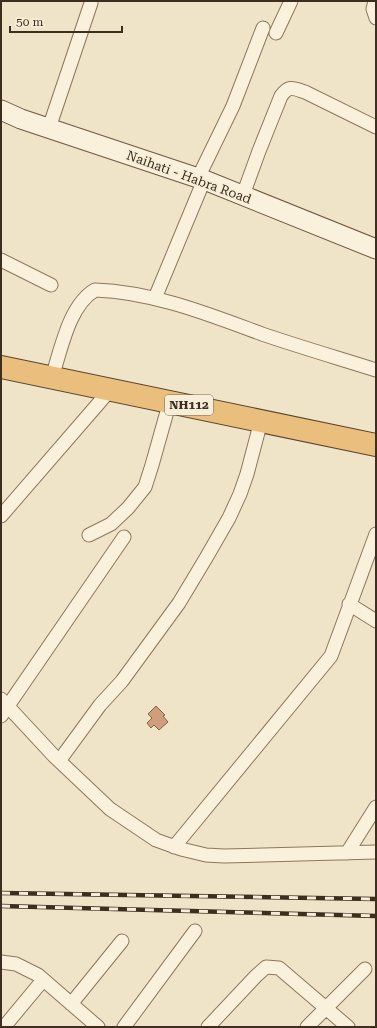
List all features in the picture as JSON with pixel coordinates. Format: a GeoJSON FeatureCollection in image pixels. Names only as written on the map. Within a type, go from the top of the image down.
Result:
{"type":"FeatureCollection","features":[{"type":"Feature","properties":{"kind":"highway","name":"NH112"},"geometry":{"type":"LineString","coordinates":[[1,366],[376,446]]}},
{"type":"Feature","properties":{"kind":"main road","name":"Naihati - Habra Road"},"geometry":{"type":"LineString","coordinates":[[1,110],[21,119],[201,179],[376,249]]}},
{"type":"Feature","properties":{"kind":"street"},"geometry":{"type":"LineString","coordinates":[[276,33],[292,1]]}},
{"type":"Feature","properties":{"kind":"street"},"geometry":{"type":"LineString","coordinates":[[375,1],[373,9],[376,18]]}},
{"type":"Feature","properties":{"kind":"street"},"geometry":{"type":"LineString","coordinates":[[48,128],[91,3]]}},
{"type":"Feature","properties":{"kind":"street"},"geometry":{"type":"LineString","coordinates":[[155,298],[201,179],[234,106],[263,28]]}},
{"type":"Feature","properties":{"kind":"street"},"geometry":{"type":"LineString","coordinates":[[243,195],[272,117],[281,96],[286,90],[293,88],[305,92],[376,127]]}},
{"type":"Feature","properties":{"kind":"street"},"geometry":{"type":"LineString","coordinates":[[1,260],[51,285]]}},
{"type":"Feature","properties":{"kind":"street"},"geometry":{"type":"LineString","coordinates":[[52,377],[70,322],[79,305],[90,293],[95,290],[145,295],[185,307],[282,341],[376,370]]}},
{"type":"Feature","properties":{"kind":"street"},"geometry":{"type":"LineString","coordinates":[[1,516],[111,389]]}},
{"type":"Feature","properties":{"kind":"street"},"geometry":{"type":"LineString","coordinates":[[89,535],[111,524],[128,508],[145,487],[170,401]]}},
{"type":"Feature","properties":{"kind":"street"},"geometry":{"type":"LineString","coordinates":[[59,761],[100,705],[122,680],[179,602],[206,558],[229,518],[240,494],[261,421]]}},
{"type":"Feature","properties":{"kind":"street"},"geometry":{"type":"LineString","coordinates":[[174,847],[331,656],[376,534]]}},
{"type":"Feature","properties":{"kind":"street"},"geometry":{"type":"LineString","coordinates":[[124,537],[3,707],[110,809],[156,840],[174,847],[206,855],[224,856],[376,852]]}},
{"type":"Feature","properties":{"kind":"street"},"geometry":{"type":"LineString","coordinates":[[349,604],[376,621]]}},
{"type":"Feature","properties":{"kind":"street"},"geometry":{"type":"LineString","coordinates":[[347,853],[376,807]]}},
{"type":"Feature","properties":{"kind":"street"},"geometry":{"type":"LineString","coordinates":[[124,1027],[195,931]]}},
{"type":"Feature","properties":{"kind":"street"},"geometry":{"type":"LineString","coordinates":[[71,1004],[122,941]]}},
{"type":"Feature","properties":{"kind":"street"},"geometry":{"type":"LineString","coordinates":[[1,962],[16,964],[38,975],[71,1004],[91,1025]]}},
{"type":"Feature","properties":{"kind":"street"},"geometry":{"type":"LineString","coordinates":[[208,1027],[266,967],[279,968],[348,1027]]}},
{"type":"Feature","properties":{"kind":"street"},"geometry":{"type":"LineString","coordinates":[[307,1027],[365,969]]}},
{"type":"Feature","properties":{"kind":"street"},"geometry":{"type":"LineString","coordinates":[[4,1027],[43,980]]}},
{"type":"Feature","properties":{"kind":"building"},"geometry":{"type":"Polygon","coordinates":[[[156,706],[165,715],[163,716],[168,722],[159,730],[154,725],[151,728],[147,723],[152,718],[148,714],[156,706]]]}},
{"type":"Feature","properties":{"kind":"railway"},"geometry":{"type":"LineString","coordinates":[[1,893],[376,899]]}},
{"type":"Feature","properties":{"kind":"railway"},"geometry":{"type":"LineString","coordinates":[[1,906],[376,916]]}}]}
